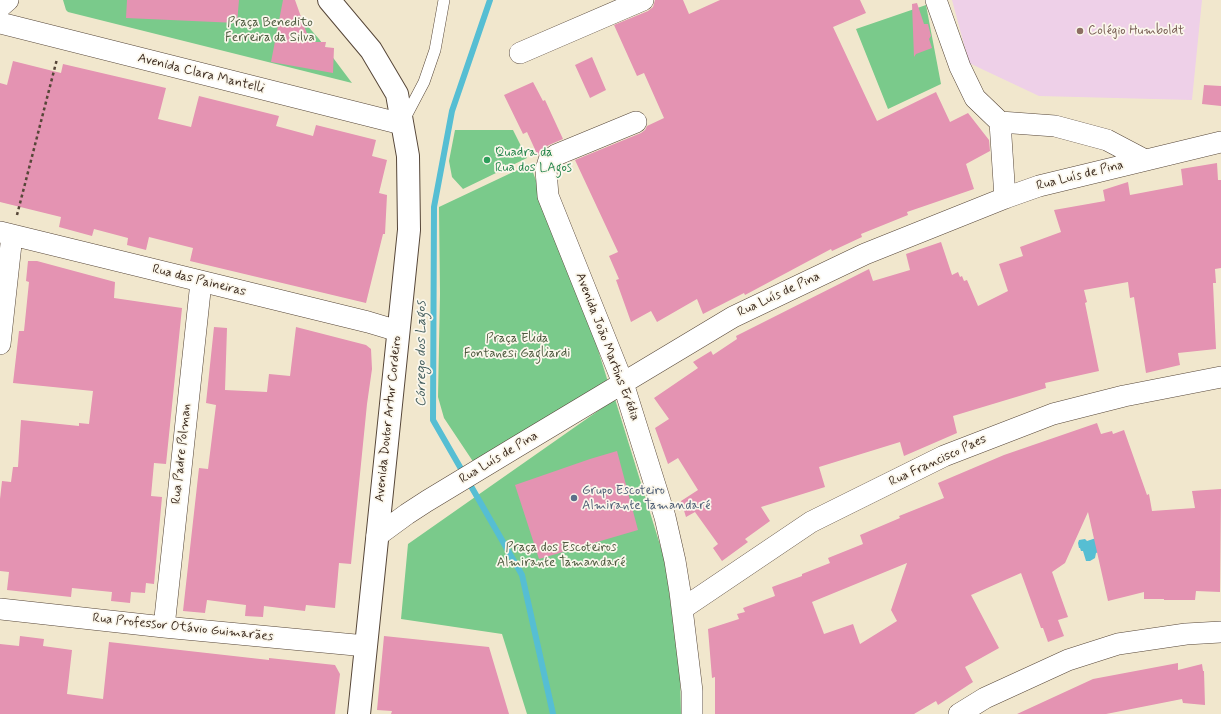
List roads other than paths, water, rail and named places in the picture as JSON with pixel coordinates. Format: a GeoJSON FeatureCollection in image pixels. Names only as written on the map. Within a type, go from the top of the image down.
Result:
{"type":"FeatureCollection","features":[{"type":"Feature","properties":{"kind":"street"},"geometry":{"type":"LineString","coordinates":[[0,7],[8,0]]}},
{"type":"Feature","properties":{"kind":"street","name":"Avenida Doutor Artur Cordeiro"},"geometry":{"type":"LineString","coordinates":[[329,0],[371,50],[397,94],[408,156],[409,230],[359,714]]}},
{"type":"Feature","properties":{"kind":"street"},"geometry":{"type":"LineString","coordinates":[[520,53],[643,0]]}},
{"type":"Feature","properties":{"kind":"street"},"geometry":{"type":"LineString","coordinates":[[936,0],[960,67],[975,98],[1000,122],[1055,126],[1107,140],[1145,160]]}},
{"type":"Feature","properties":{"kind":"street","name":"Avenida Clara Mantelli"},"geometry":{"type":"LineString","coordinates":[[0,23],[402,124]]}},
{"type":"Feature","properties":{"kind":"street","name":"Avenida João Martins Erédia"},"geometry":{"type":"LineString","coordinates":[[636,122],[556,154],[548,160],[546,170],[548,196],[623,384],[665,516],[675,560],[682,609],[692,691],[692,714]]}},
{"type":"Feature","properties":{"kind":"street"},"geometry":{"type":"LineString","coordinates":[[1000,122],[1005,198]]}},
{"type":"Feature","properties":{"kind":"street","name":"Rua Luís de Pina"},"geometry":{"type":"LineString","coordinates":[[377,536],[428,501],[733,317],[866,254],[1005,198],[1039,186],[1221,142]]}},
{"type":"Feature","properties":{"kind":"street"},"geometry":{"type":"LineString","coordinates":[[0,344],[6,234]]}},
{"type":"Feature","properties":{"kind":"street","name":"Rua das Paineiras"},"geometry":{"type":"LineString","coordinates":[[6,234],[360,320],[398,331]]}},
{"type":"Feature","properties":{"kind":"street","name":"Rua Padre Polman"},"geometry":{"type":"LineString","coordinates":[[164,627],[201,282]]}},
{"type":"Feature","properties":{"kind":"street","name":"Rua Francisco Paes"},"geometry":{"type":"LineString","coordinates":[[682,609],[811,522],[944,456],[1053,414],[1124,396],[1221,377]]}},
{"type":"Feature","properties":{"kind":"street","name":"Rua Professor Otávio Guimarães"},"geometry":{"type":"LineString","coordinates":[[0,610],[366,646]]}},
{"type":"Feature","properties":{"kind":"street"},"geometry":{"type":"LineString","coordinates":[[959,714],[985,698],[1068,660],[1118,644],[1186,634],[1221,632]]}},
{"type":"Feature","properties":{"kind":"lane"},"geometry":{"type":"LineString","coordinates":[[402,124],[424,82],[435,50],[444,0]]}},
{"type":"Feature","properties":{"kind":"water"},"geometry":{"type":"Polygon","coordinates":[[[1102,536],[1107,549],[1096,553],[1095,558],[1090,561],[1086,561],[1083,551],[1079,548],[1079,540],[1085,539],[1087,541],[1102,536]]]}},
{"type":"Feature","properties":{"kind":"waterway","name":"Córrego dos Lagos"},"geometry":{"type":"LineString","coordinates":[[490,0],[452,111],[434,207],[433,420],[522,575],[553,714]]}},
{"type":"Feature","properties":{"kind":"place","name":"Colégio Humboldt"},"geometry":{"type":"Point","coordinates":[1080,31]}},
{"type":"Feature","properties":{"kind":"place","name":"Quadra da Rua dos LAgos"},"geometry":{"type":"Point","coordinates":[487,160]}},
{"type":"Feature","properties":{"kind":"place","name":"Grupo Escoteiro Almirante Tamandaré"},"geometry":{"type":"Point","coordinates":[574,498]}},
{"type":"Feature","properties":{"kind":"park label","name":"Praça Benedito Ferreira da Silva"},"geometry":{"type":"Point","coordinates":[270,30]}},
{"type":"Feature","properties":{"kind":"park label","name":"Praça Elida Fontanesi Gagliardi"},"geometry":{"type":"Point","coordinates":[517,346]}},
{"type":"Feature","properties":{"kind":"park label","name":"Praça dos Escoteiros Almirante Tamandaré"},"geometry":{"type":"Point","coordinates":[561,556]}}]}
